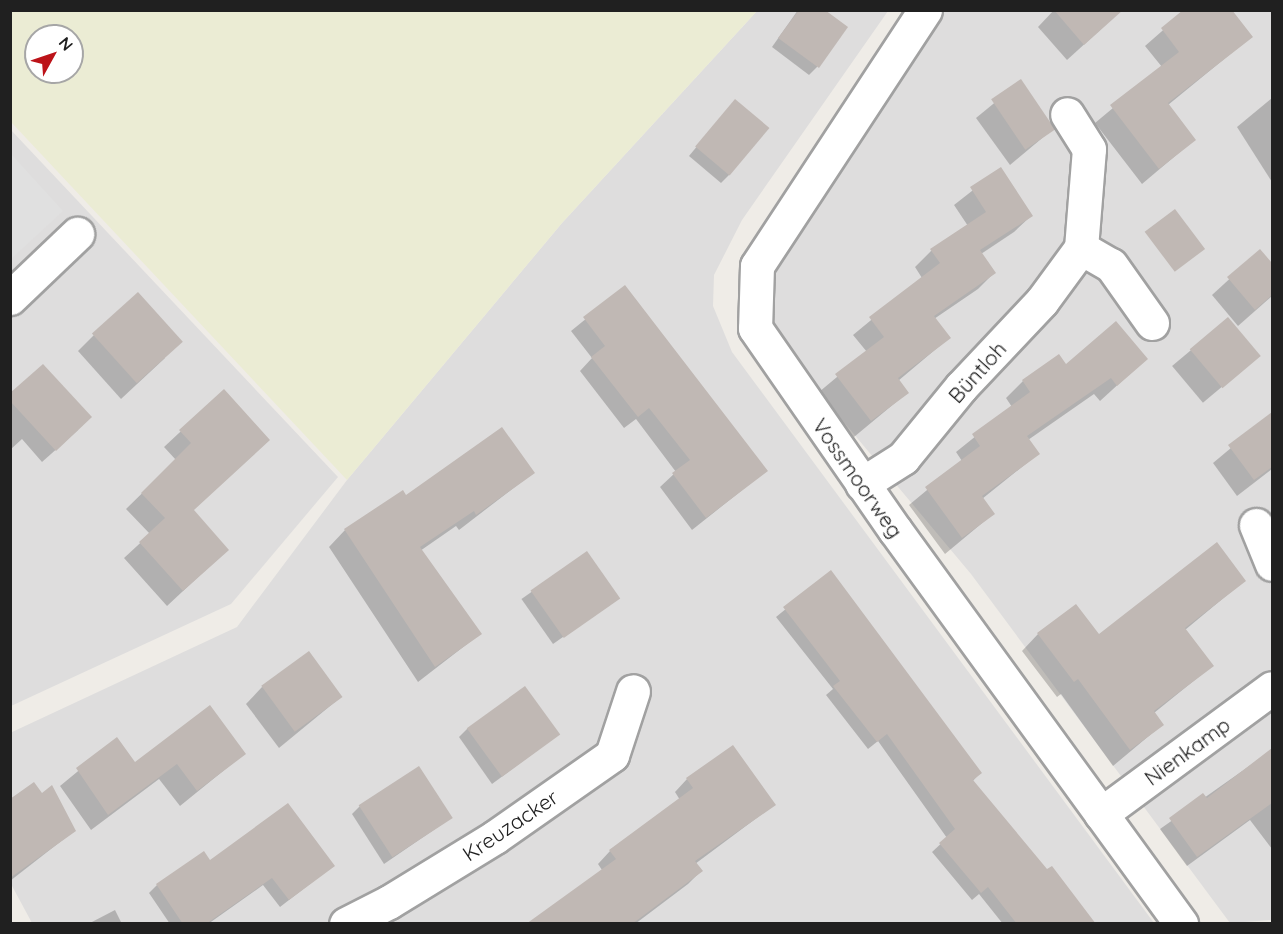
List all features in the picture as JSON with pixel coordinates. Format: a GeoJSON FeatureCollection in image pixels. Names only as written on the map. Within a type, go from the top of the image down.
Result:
{"type":"FeatureCollection","features":[{"type":"Feature","properties":{"kind":"street","name":"Vossmoorweg"},"geometry":{"type":"LineString","coordinates":[[925,10],[757,266],[755,328],[862,484],[1181,924]]}},
{"type":"Feature","properties":{"kind":"street"},"geometry":{"type":"LineString","coordinates":[[1067,114],[1089,149],[1081,248],[1111,265],[1152,323]]}},
{"type":"Feature","properties":{"kind":"street"},"geometry":{"type":"LineString","coordinates":[[10,298],[77,234]]}},
{"type":"Feature","properties":{"kind":"street","name":"Büntloh"},"geometry":{"type":"LineString","coordinates":[[862,484],[903,458],[961,387],[1042,301],[1081,248]]}},
{"type":"Feature","properties":{"kind":"street"},"geometry":{"type":"LineString","coordinates":[[1256,525],[1272,564]]}},
{"type":"Feature","properties":{"kind":"street","name":"Nienkamp"},"geometry":{"type":"LineString","coordinates":[[1101,814],[1272,688]]}},
{"type":"Feature","properties":{"kind":"street","name":"Kreuzacker"},"geometry":{"type":"LineString","coordinates":[[346,924],[389,903],[495,837],[612,755],[633,691]]}},
{"type":"Feature","properties":{"kind":"shaded area"},"geometry":{"type":"Polygon","coordinates":[[[757,11],[888,11],[742,220],[714,275],[713,306],[732,352],[1154,923],[32,923],[11,884],[10,733],[237,627],[347,480],[562,223],[757,11]]]}},
{"type":"Feature","properties":{"kind":"shaded area"},"geometry":{"type":"Polygon","coordinates":[[[931,11],[1272,11],[1272,920],[1230,923],[971,574],[765,328],[757,266],[931,11]]]}},
{"type":"Feature","properties":{"kind":"shaded area"},"geometry":{"type":"Polygon","coordinates":[[[10,129],[338,477],[231,604],[11,706],[10,129]]]}},
{"type":"Feature","properties":{"kind":"shaded area"},"geometry":{"type":"Polygon","coordinates":[[[11,154],[63,211],[11,259],[11,154]]]}},
{"type":"Feature","properties":{"kind":"green space"},"geometry":{"type":"Polygon","coordinates":[[[11,10],[757,10],[562,223],[347,480],[11,122],[11,10]]]}},
{"type":"Feature","properties":{"kind":"building"},"geometry":{"type":"Polygon","coordinates":[[[799,10],[825,10],[848,27],[819,68],[778,38],[799,10]]]}},
{"type":"Feature","properties":{"kind":"building"},"geometry":{"type":"Polygon","coordinates":[[[1054,10],[1123,10],[1084,45],[1054,10]]]}},
{"type":"Feature","properties":{"kind":"building"},"geometry":{"type":"Polygon","coordinates":[[[1183,10],[1232,10],[1253,37],[1168,103],[1196,140],[1159,169],[1110,105],[1179,52],[1161,28],[1183,10]]]}},
{"type":"Feature","properties":{"kind":"building"},"geometry":{"type":"Polygon","coordinates":[[[1021,79],[1055,130],[1025,150],[991,99],[1021,79]]]}},
{"type":"Feature","properties":{"kind":"building"},"geometry":{"type":"Polygon","coordinates":[[[735,99],[769,128],[730,175],[695,146],[735,99]]]}},
{"type":"Feature","properties":{"kind":"building"},"geometry":{"type":"Polygon","coordinates":[[[1001,167],[1033,216],[980,250],[996,273],[934,316],[951,338],[898,378],[909,393],[871,421],[835,374],[884,337],[869,317],[940,263],[930,249],[986,212],[970,187],[1001,167]]]}},
{"type":"Feature","properties":{"kind":"building"},"geometry":{"type":"Polygon","coordinates":[[[1175,209],[1205,249],[1175,272],[1145,232],[1175,209]]]}},
{"type":"Feature","properties":{"kind":"building"},"geometry":{"type":"Polygon","coordinates":[[[1260,249],[1272,263],[1272,295],[1255,310],[1227,277],[1260,249]]]}},
{"type":"Feature","properties":{"kind":"building"},"geometry":{"type":"Polygon","coordinates":[[[625,285],[768,471],[706,518],[672,473],[690,460],[649,408],[638,417],[591,357],[605,346],[583,317],[625,285]]]}},
{"type":"Feature","properties":{"kind":"building"},"geometry":{"type":"Polygon","coordinates":[[[138,292],[183,342],[137,383],[92,333],[138,292]]]}},
{"type":"Feature","properties":{"kind":"building"},"geometry":{"type":"Polygon","coordinates":[[[1228,317],[1261,356],[1222,388],[1190,349],[1228,317]]]}},
{"type":"Feature","properties":{"kind":"building"},"geometry":{"type":"Polygon","coordinates":[[[1116,321],[1148,359],[1117,386],[1111,378],[1027,436],[1040,454],[982,496],[995,514],[962,538],[925,487],[980,446],[972,434],[1030,392],[1022,380],[1059,354],[1066,364],[1116,321]]]}},
{"type":"Feature","properties":{"kind":"building"},"geometry":{"type":"Polygon","coordinates":[[[43,364],[92,417],[56,451],[10,401],[10,393],[43,364]]]}},
{"type":"Feature","properties":{"kind":"building"},"geometry":{"type":"Polygon","coordinates":[[[224,389],[270,440],[194,510],[229,550],[183,591],[139,542],[165,518],[141,493],[191,443],[179,430],[224,389]]]}},
{"type":"Feature","properties":{"kind":"building"},"geometry":{"type":"Polygon","coordinates":[[[1272,412],[1272,467],[1254,480],[1228,445],[1272,412]]]}},
{"type":"Feature","properties":{"kind":"building"},"geometry":{"type":"Polygon","coordinates":[[[502,427],[535,473],[476,515],[474,511],[420,547],[482,634],[435,667],[344,529],[403,490],[406,495],[502,427]]]}},
{"type":"Feature","properties":{"kind":"building"},"geometry":{"type":"Polygon","coordinates":[[[1217,542],[1246,581],[1185,628],[1214,666],[1154,711],[1164,725],[1130,750],[1078,679],[1074,682],[1037,633],[1076,604],[1099,634],[1217,542]]]}},
{"type":"Feature","properties":{"kind":"building"},"geometry":{"type":"Polygon","coordinates":[[[587,551],[620,599],[564,638],[530,591],[587,551]]]}},
{"type":"Feature","properties":{"kind":"building"},"geometry":{"type":"Polygon","coordinates":[[[831,570],[982,773],[973,780],[1047,869],[1052,866],[1096,924],[1017,924],[988,887],[981,893],[939,843],[955,829],[887,734],[877,742],[833,686],[840,681],[783,607],[831,570]]]}},
{"type":"Feature","properties":{"kind":"building"},"geometry":{"type":"Polygon","coordinates":[[[309,651],[343,697],[295,732],[261,686],[309,651]]]}},
{"type":"Feature","properties":{"kind":"building"},"geometry":{"type":"Polygon","coordinates":[[[525,686],[560,735],[502,777],[467,728],[525,686]]]}},
{"type":"Feature","properties":{"kind":"building"},"geometry":{"type":"Polygon","coordinates":[[[210,705],[246,754],[197,791],[177,764],[108,815],[76,768],[117,737],[135,762],[210,705]]]}},
{"type":"Feature","properties":{"kind":"building"},"geometry":{"type":"Polygon","coordinates":[[[733,745],[776,805],[695,861],[703,871],[632,924],[526,924],[616,859],[609,850],[693,788],[686,778],[733,745]]]}},
{"type":"Feature","properties":{"kind":"building"},"geometry":{"type":"Polygon","coordinates":[[[1272,748],[1272,803],[1197,857],[1169,818],[1203,793],[1207,798],[1272,748]]]}},
{"type":"Feature","properties":{"kind":"building"},"geometry":{"type":"Polygon","coordinates":[[[419,766],[453,818],[392,857],[359,805],[419,766]]]}},
{"type":"Feature","properties":{"kind":"building"},"geometry":{"type":"Polygon","coordinates":[[[34,782],[42,793],[52,785],[76,831],[10,878],[10,799],[34,782]]]}},
{"type":"Feature","properties":{"kind":"building"},"geometry":{"type":"Polygon","coordinates":[[[288,803],[335,866],[289,900],[272,878],[206,924],[183,924],[156,884],[204,851],[210,860],[288,803]]]}}]}
